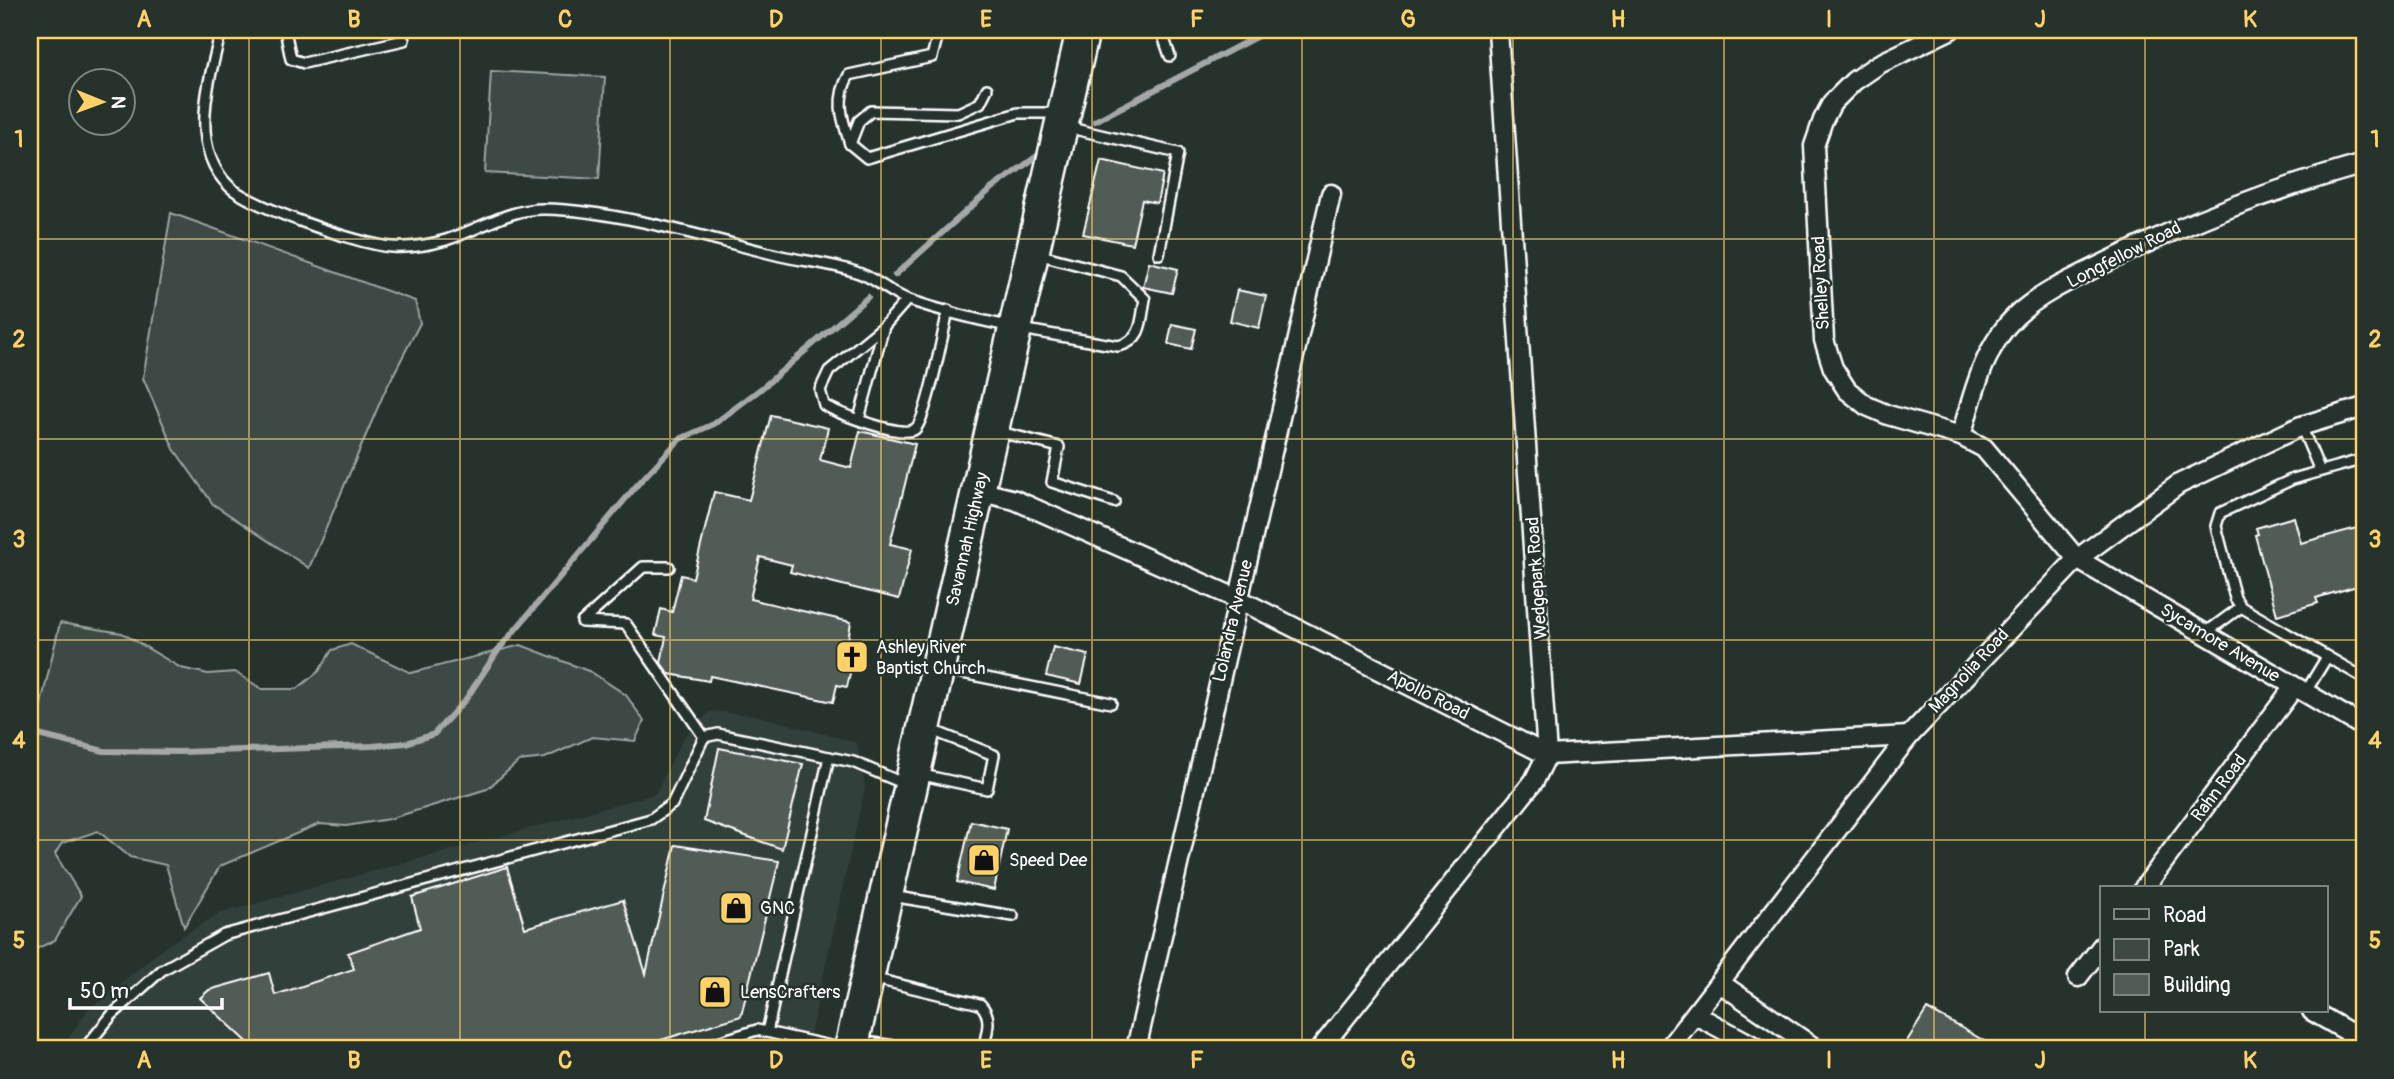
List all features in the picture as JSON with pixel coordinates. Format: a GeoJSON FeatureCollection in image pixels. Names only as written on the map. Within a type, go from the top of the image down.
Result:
{"type":"FeatureCollection","features":[{"type":"Feature","properties":{"kind":"highway","name":"Savannah Highway"},"geometry":{"type":"LineString","coordinates":[[849,1046],[886,895],[1083,30]]}},
{"type":"Feature","properties":{"kind":"street","name":"Wedgepark Road"},"geometry":{"type":"LineString","coordinates":[[1498,30],[1547,755]]}},
{"type":"Feature","properties":{"kind":"street","name":"Shelley Road"},"geometry":{"type":"LineString","coordinates":[[1950,30],[1879,64],[1854,81],[1832,103],[1814,146],[1824,340],[1833,368],[1847,390],[1867,406],[1888,415],[1961,436],[1984,448],[2003,467],[2077,559]]}},
{"type":"Feature","properties":{"kind":"street","name":"Longfellow Road"},"geometry":{"type":"LineString","coordinates":[[1961,436],[1975,389],[1999,337],[2016,316],[2043,296],[2094,268],[2214,211],[2278,188],[2364,164]]}},
{"type":"Feature","properties":{"kind":"street","name":"Lolandra Avenue"},"geometry":{"type":"LineString","coordinates":[[1136,1049],[1331,194]]}},
{"type":"Feature","properties":{"kind":"street","name":"Magnolia Road"},"geometry":{"type":"LineString","coordinates":[[1668,1049],[1909,736],[2077,559],[2179,484],[2301,426],[2364,407]]}},
{"type":"Feature","properties":{"kind":"street","name":"Apollo Road"},"geometry":{"type":"LineString","coordinates":[[978,491],[1015,500],[1238,599],[1547,755],[1909,736]]}},
{"type":"Feature","properties":{"kind":"street","name":"Sycamore Avenue"},"geometry":{"type":"LineString","coordinates":[[2077,559],[2364,727]]}},
{"type":"Feature","properties":{"kind":"street","name":"Rahn Road"},"geometry":{"type":"LineString","coordinates":[[2146,886],[2300,690]]}},
{"type":"Feature","properties":{"kind":"street"},"geometry":{"type":"LineString","coordinates":[[1321,1049],[1534,781],[1547,755]]}},
{"type":"Feature","properties":{"kind":"street"},"geometry":{"type":"LineString","coordinates":[[2078,977],[2100,949]]}},
{"type":"Feature","properties":{"kind":"street"},"geometry":{"type":"LineString","coordinates":[[1720,983],[1793,1043],[1816,1049]]}},
{"type":"Feature","properties":{"kind":"street"},"geometry":{"type":"LineString","coordinates":[[2314,1012],[2364,1041]]}},
{"type":"Feature","properties":{"kind":"street"},"geometry":{"type":"LineString","coordinates":[[1696,1015],[1759,1049]]}},
{"type":"Feature","properties":{"kind":"lane"},"geometry":{"type":"LineString","coordinates":[[220,30],[209,87],[204,134],[216,169],[230,187],[252,201],[356,240],[390,247],[418,246],[448,239],[520,211],[544,209],[600,216],[865,276],[907,300],[1014,328],[1118,346],[1130,344],[1138,336],[1145,299],[1128,280],[1031,253]]}},
{"type":"Feature","properties":{"kind":"lane"},"geometry":{"type":"LineString","coordinates":[[285,30],[291,59],[304,63],[404,40]]}},
{"type":"Feature","properties":{"kind":"lane"},"geometry":{"type":"LineString","coordinates":[[939,30],[932,57],[849,75],[842,87],[839,109],[850,144],[867,158],[1018,113],[1062,120],[1178,153],[1159,254]]}},
{"type":"Feature","properties":{"kind":"lane"},"geometry":{"type":"LineString","coordinates":[[1161,30],[1170,56]]}},
{"type":"Feature","properties":{"kind":"lane"},"geometry":{"type":"LineString","coordinates":[[850,144],[859,121],[871,111],[958,113],[980,103],[987,89]]}},
{"type":"Feature","properties":{"kind":"lane"},"geometry":{"type":"LineString","coordinates":[[907,300],[884,326],[828,371],[820,390],[824,405],[859,419],[908,433],[915,430],[929,392],[948,310]]}},
{"type":"Feature","properties":{"kind":"lane"},"geometry":{"type":"LineString","coordinates":[[859,419],[884,326]]}},
{"type":"Feature","properties":{"kind":"lane"},"geometry":{"type":"LineString","coordinates":[[2301,426],[2320,471]]}},
{"type":"Feature","properties":{"kind":"lane"},"geometry":{"type":"LineString","coordinates":[[991,430],[1059,447],[1052,482],[1114,502]]}},
{"type":"Feature","properties":{"kind":"lane"},"geometry":{"type":"LineString","coordinates":[[2364,459],[2293,479],[2220,513],[2216,519],[2235,598],[2241,607],[2364,678]]}},
{"type":"Feature","properties":{"kind":"lane"},"geometry":{"type":"LineString","coordinates":[[669,567],[643,567],[582,622],[626,624],[704,737]]}},
{"type":"Feature","properties":{"kind":"lane"},"geometry":{"type":"LineString","coordinates":[[2204,634],[2241,607]]}},
{"type":"Feature","properties":{"kind":"lane"},"geometry":{"type":"LineString","coordinates":[[2300,690],[2327,657]]}},
{"type":"Feature","properties":{"kind":"lane"},"geometry":{"type":"LineString","coordinates":[[937,668],[1111,703]]}},
{"type":"Feature","properties":{"kind":"lane"},"geometry":{"type":"LineString","coordinates":[[704,737],[718,734],[853,762],[912,780],[987,789],[994,755],[924,727]]}},
{"type":"Feature","properties":{"kind":"lane"},"geometry":{"type":"LineString","coordinates":[[84,1049],[112,1015],[162,970],[224,935],[651,819],[672,804],[704,737]]}},
{"type":"Feature","properties":{"kind":"lane"},"geometry":{"type":"LineString","coordinates":[[767,1032],[829,757]]}},
{"type":"Feature","properties":{"kind":"lane"},"geometry":{"type":"LineString","coordinates":[[886,895],[1013,916]]}},
{"type":"Feature","properties":{"kind":"lane"},"geometry":{"type":"LineString","coordinates":[[867,977],[980,1004],[987,1011],[989,1020],[984,1045],[979,1049]]}},
{"type":"Feature","properties":{"kind":"lane"},"geometry":{"type":"LineString","coordinates":[[695,1049],[757,1030],[849,1046],[918,1049]]}},
{"type":"Feature","properties":{"kind":"shaded area"},"geometry":{"type":"Polygon","coordinates":[[[711,711],[759,716],[857,743],[865,787],[807,1049],[61,1049],[87,1011],[166,946],[221,913],[655,794],[684,737],[711,711]]]}},
{"type":"Feature","properties":{"kind":"green space"},"geometry":{"type":"Polygon","coordinates":[[[491,71],[605,77],[599,179],[485,173],[491,71]]]}},
{"type":"Feature","properties":{"kind":"green space"},"geometry":{"type":"Polygon","coordinates":[[[171,213],[415,301],[420,323],[384,393],[309,568],[213,504],[174,449],[143,378],[171,213]]]}},
{"type":"Feature","properties":{"kind":"green space"},"geometry":{"type":"Polygon","coordinates":[[[60,623],[122,633],[181,668],[208,674],[235,672],[262,689],[297,689],[319,671],[332,650],[351,644],[411,673],[521,645],[591,672],[626,695],[644,721],[635,741],[592,737],[545,758],[519,761],[487,789],[389,819],[346,826],[319,824],[220,866],[184,927],[166,865],[130,857],[98,831],[62,843],[55,854],[81,896],[55,940],[30,952],[30,751],[60,623]]]}},
{"type":"Feature","properties":{"kind":"building"},"geometry":{"type":"Polygon","coordinates":[[[1101,160],[1163,174],[1157,203],[1142,200],[1132,244],[1083,234],[1101,160]]]}},
{"type":"Feature","properties":{"kind":"building"},"geometry":{"type":"Polygon","coordinates":[[[1149,262],[1178,269],[1172,293],[1143,287],[1149,262]]]}},
{"type":"Feature","properties":{"kind":"building"},"geometry":{"type":"Polygon","coordinates":[[[1237,290],[1266,296],[1259,328],[1230,321],[1237,290]]]}},
{"type":"Feature","properties":{"kind":"building"},"geometry":{"type":"Polygon","coordinates":[[[1172,324],[1196,329],[1191,349],[1168,344],[1172,324]]]}},
{"type":"Feature","properties":{"kind":"building"},"geometry":{"type":"Polygon","coordinates":[[[771,415],[828,428],[820,460],[851,468],[860,431],[915,444],[890,544],[912,549],[899,599],[790,572],[792,565],[760,557],[750,599],[851,622],[848,640],[857,642],[847,687],[837,685],[833,702],[710,676],[709,681],[669,674],[661,663],[666,637],[655,635],[661,609],[672,612],[681,575],[693,578],[714,492],[749,500],[771,415]]]}},
{"type":"Feature","properties":{"kind":"building"},"geometry":{"type":"Polygon","coordinates":[[[2294,517],[2301,543],[2364,526],[2364,584],[2316,598],[2318,603],[2277,615],[2255,535],[2258,534],[2256,528],[2294,517]]]}},
{"type":"Feature","properties":{"kind":"building"},"geometry":{"type":"Polygon","coordinates":[[[1053,647],[1088,655],[1081,684],[1046,676],[1053,647]]]}},
{"type":"Feature","properties":{"kind":"building"},"geometry":{"type":"Polygon","coordinates":[[[719,748],[803,764],[782,849],[704,821],[719,748]]]}},
{"type":"Feature","properties":{"kind":"building"},"geometry":{"type":"Polygon","coordinates":[[[971,821],[1007,829],[994,890],[957,882],[971,821]]]}},
{"type":"Feature","properties":{"kind":"building"},"geometry":{"type":"Polygon","coordinates":[[[675,845],[779,861],[741,1016],[631,1049],[255,1049],[200,998],[209,990],[269,973],[275,995],[354,969],[348,953],[420,928],[412,897],[507,867],[525,928],[623,900],[646,974],[675,845]]]}},
{"type":"Feature","properties":{"kind":"building"},"geometry":{"type":"Polygon","coordinates":[[[1927,1009],[1960,1027],[1998,1049],[1902,1049],[1927,1009]]]}},
{"type":"Feature","properties":{"kind":"waterway"},"geometry":{"type":"LineString","coordinates":[[1095,121],[1269,30]]}},
{"type":"Feature","properties":{"kind":"waterway"},"geometry":{"type":"LineString","coordinates":[[895,275],[991,189],[1040,154]]}},
{"type":"Feature","properties":{"kind":"waterway"},"geometry":{"type":"LineString","coordinates":[[30,733],[104,751],[180,752],[372,746],[406,743],[434,734],[466,699],[499,649],[638,484],[680,439],[714,424],[762,388],[868,297]]}},
{"type":"Feature","properties":{"kind":"place","name":"Ashley River Baptist Church"},"geometry":{"type":"Point","coordinates":[852,657]}},
{"type":"Feature","properties":{"kind":"place","name":"Speed Dee"},"geometry":{"type":"Point","coordinates":[984,860]}},
{"type":"Feature","properties":{"kind":"place","name":"GNC"},"geometry":{"type":"Point","coordinates":[736,908]}},
{"type":"Feature","properties":{"kind":"place","name":"LensCrafters"},"geometry":{"type":"Point","coordinates":[715,992]}}]}
